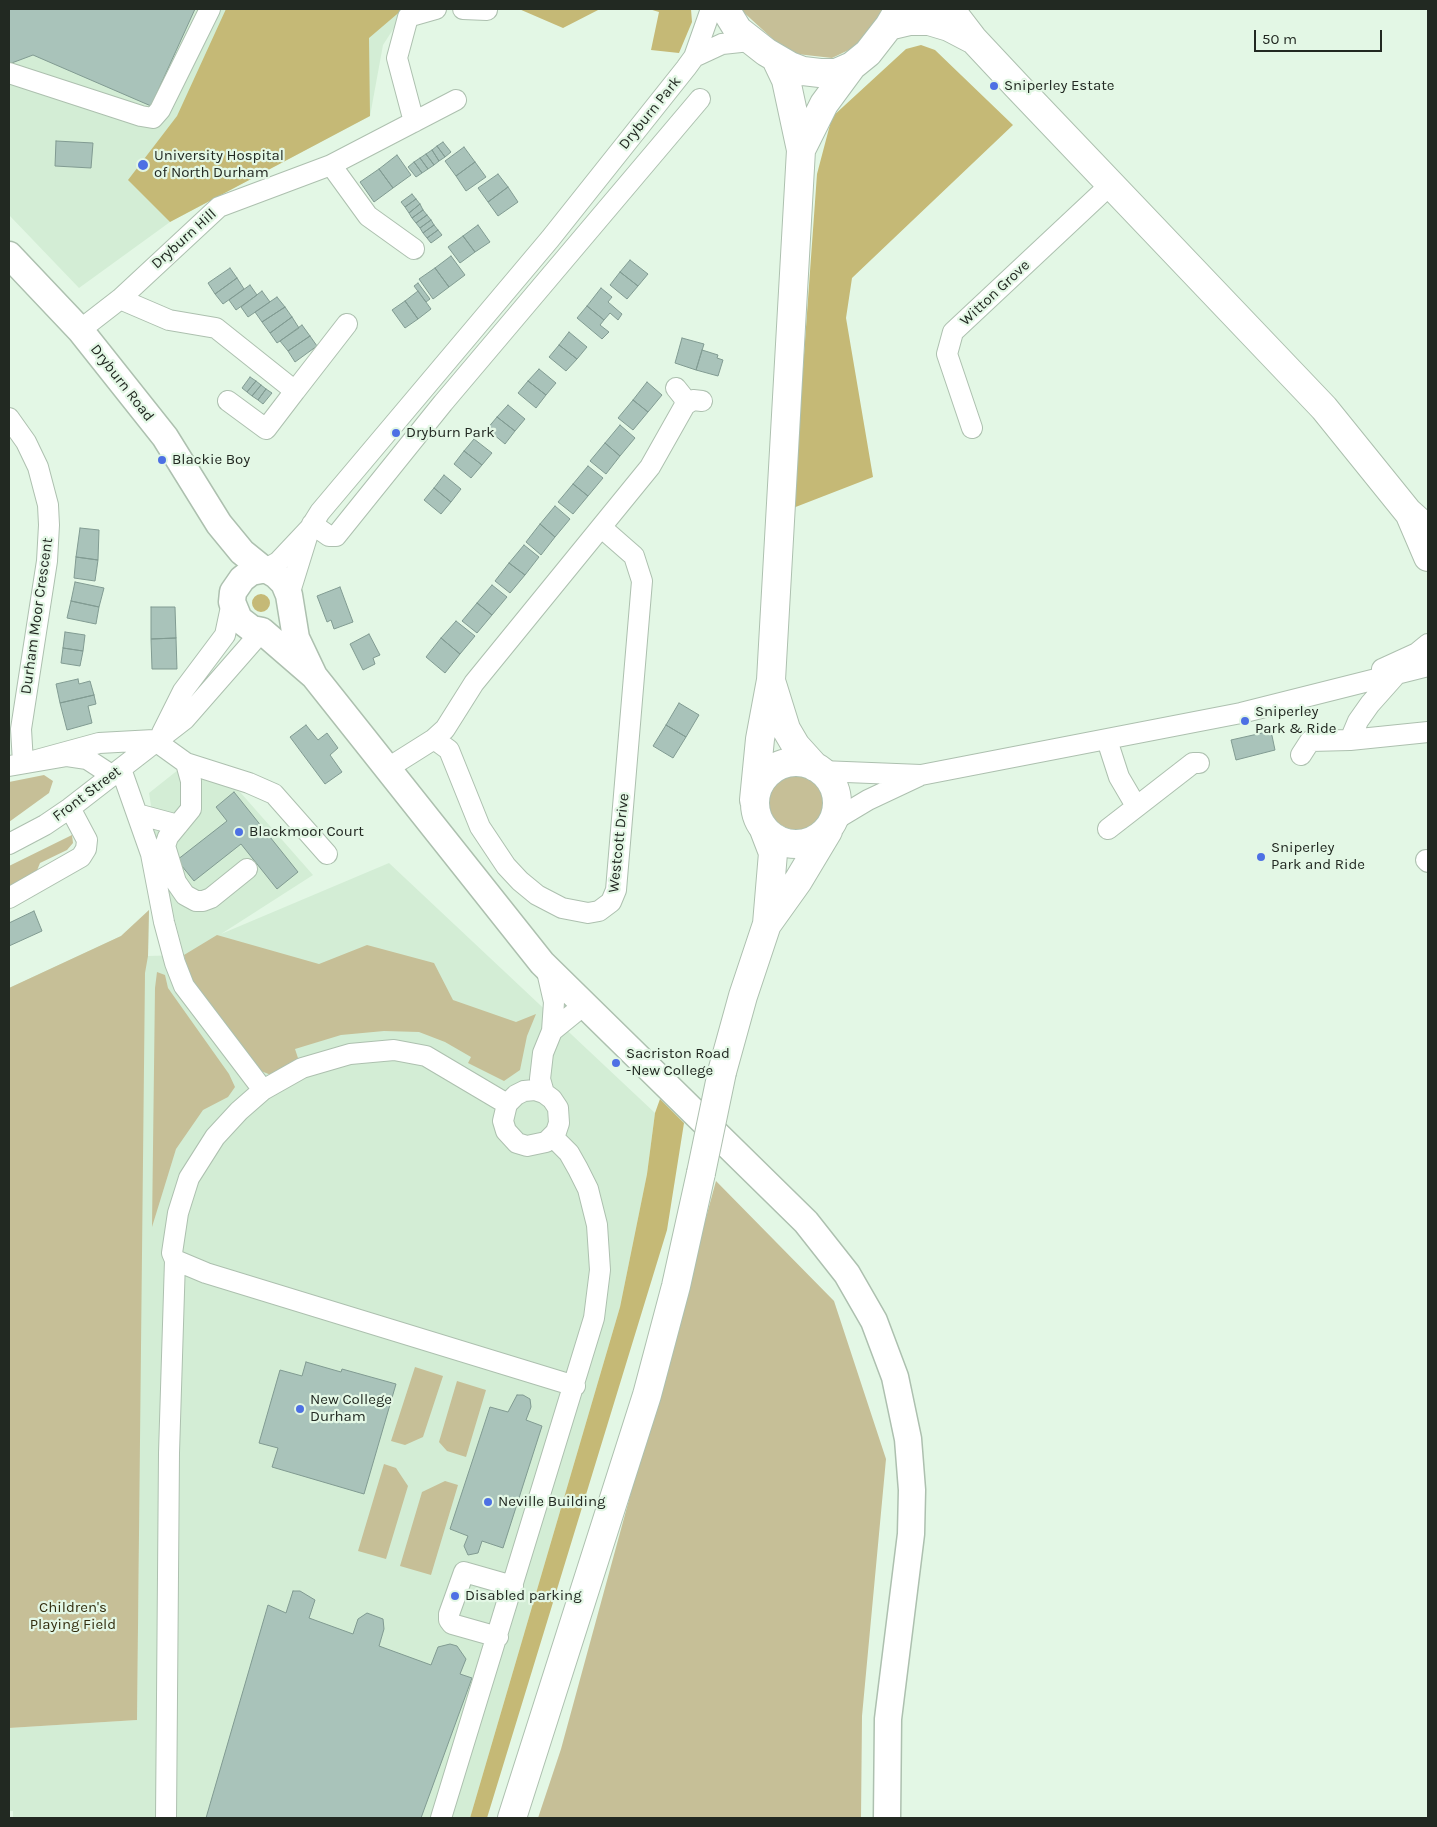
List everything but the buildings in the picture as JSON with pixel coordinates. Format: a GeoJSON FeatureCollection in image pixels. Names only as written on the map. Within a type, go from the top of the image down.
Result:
{"type":"FeatureCollection","features":[{"type":"Feature","properties":{"kind":"highway"},"geometry":{"type":"LineString","coordinates":[[725,9],[738,30],[750,41],[776,58],[803,71],[836,72],[852,66]]}},
{"type":"Feature","properties":{"kind":"highway"},"geometry":{"type":"LineString","coordinates":[[950,9],[973,39],[1324,408],[1408,512],[1428,530]]}},
{"type":"Feature","properties":{"kind":"highway"},"geometry":{"type":"LineString","coordinates":[[800,150],[824,104],[852,66],[868,53],[894,18],[910,21],[929,21],[949,27],[973,39]]}},
{"type":"Feature","properties":{"kind":"highway"},"geometry":{"type":"LineString","coordinates":[[512,1818],[647,1395],[674,1294],[722,1072],[743,996],[767,924],[773,853],[757,814],[754,800],[760,739],[771,680],[800,150],[786,80],[776,58]]}},
{"type":"Feature","properties":{"kind":"highway"},"geometry":{"type":"LineString","coordinates":[[1408,512],[1428,557]]}},
{"type":"Feature","properties":{"kind":"highway"},"geometry":{"type":"LineString","coordinates":[[767,924],[798,881],[838,811],[837,795],[832,782],[796,746],[786,729],[771,680]]}},
{"type":"Feature","properties":{"kind":"highway"},"geometry":{"type":"LineString","coordinates":[[754,800],[759,784],[769,773],[785,764],[798,762],[818,769]]}},
{"type":"Feature","properties":{"kind":"highway"},"geometry":{"type":"LineString","coordinates":[[763,827],[781,842],[803,844],[817,839],[832,824]]}},
{"type":"Feature","properties":{"kind":"main road","name":"Dryburn Road"},"geometry":{"type":"LineString","coordinates":[[9,255],[80,330],[165,438],[220,524],[242,552],[264,569]]}},
{"type":"Feature","properties":{"kind":"main road","name":"Dryburn Road"},"geometry":{"type":"LineString","coordinates":[[220,524],[233,568],[233,597]]}},
{"type":"Feature","properties":{"kind":"main road"},"geometry":{"type":"LineString","coordinates":[[314,676],[296,638],[289,599],[281,579],[264,569],[251,572],[242,579],[233,597],[239,619],[252,629],[262,631],[314,676],[489,899],[546,967],[806,1222],[847,1274],[874,1321],[895,1377],[908,1439],[912,1490],[912,1534],[888,1719],[887,1818]]}},
{"type":"Feature","properties":{"kind":"main road"},"geometry":{"type":"LineString","coordinates":[[262,631],[283,617],[289,599]]}},
{"type":"Feature","properties":{"kind":"street"},"geometry":{"type":"LineString","coordinates":[[9,73],[140,116],[153,118],[160,110],[210,9]]}},
{"type":"Feature","properties":{"kind":"street"},"geometry":{"type":"LineString","coordinates":[[414,122],[397,58],[408,17],[436,9]]}},
{"type":"Feature","properties":{"kind":"street"},"geometry":{"type":"LineString","coordinates":[[463,9],[487,10]]}},
{"type":"Feature","properties":{"kind":"street","name":"Dryburn Park"},"geometry":{"type":"LineString","coordinates":[[264,569],[278,562],[311,526],[320,512],[550,239],[694,57],[712,9]]}},
{"type":"Feature","properties":{"kind":"street","name":"Dryburn Park"},"geometry":{"type":"LineString","coordinates":[[694,57],[722,44],[750,41]]}},
{"type":"Feature","properties":{"kind":"street","name":"Dryburn Park"},"geometry":{"type":"LineString","coordinates":[[311,526],[329,536],[336,536],[443,403],[700,99]]}},
{"type":"Feature","properties":{"kind":"street","name":"Dryburn Hill"},"geometry":{"type":"LineString","coordinates":[[80,330],[120,299],[219,207],[332,165],[456,100]]}},
{"type":"Feature","properties":{"kind":"street"},"geometry":{"type":"LineString","coordinates":[[332,165],[368,216],[414,249]]}},
{"type":"Feature","properties":{"kind":"street","name":"Witton Grove"},"geometry":{"type":"LineString","coordinates":[[972,428],[947,354],[953,332],[1110,185]]}},
{"type":"Feature","properties":{"kind":"street"},"geometry":{"type":"LineString","coordinates":[[550,239],[568,256]]}},
{"type":"Feature","properties":{"kind":"street"},"geometry":{"type":"LineString","coordinates":[[120,299],[169,320],[216,328],[295,391]]}},
{"type":"Feature","properties":{"kind":"street"},"geometry":{"type":"LineString","coordinates":[[228,401],[266,429],[347,324]]}},
{"type":"Feature","properties":{"kind":"street"},"geometry":{"type":"LineString","coordinates":[[424,388],[443,403]]}},
{"type":"Feature","properties":{"kind":"street"},"geometry":{"type":"LineString","coordinates":[[388,768],[434,739],[445,729],[474,683],[650,467],[694,403],[684,398],[676,388]]}},
{"type":"Feature","properties":{"kind":"street","name":"Durham Moor Crescent"},"geometry":{"type":"LineString","coordinates":[[9,418],[26,442],[38,468],[48,505],[49,524],[47,561],[21,729],[22,763]]}},
{"type":"Feature","properties":{"kind":"street","name":"Dryburn Park"},"geometry":{"type":"LineString","coordinates":[[289,599],[311,526]]}},
{"type":"Feature","properties":{"kind":"street","name":"Westcott Drive"},"geometry":{"type":"LineString","coordinates":[[434,739],[449,750],[480,827],[506,866],[520,881],[537,896],[562,908],[588,913],[598,912],[611,902],[616,890],[642,581],[634,556],[602,528]]}},
{"type":"Feature","properties":{"kind":"street","name":"Front Street"},"geometry":{"type":"LineString","coordinates":[[157,738],[183,691],[225,635],[233,597]]}},
{"type":"Feature","properties":{"kind":"street","name":"Front Street"},"geometry":{"type":"LineString","coordinates":[[9,844],[70,808],[191,712],[262,631]]}},
{"type":"Feature","properties":{"kind":"street"},"geometry":{"type":"LineString","coordinates":[[1327,691],[1394,664],[1417,653],[1428,644]]}},
{"type":"Feature","properties":{"kind":"street"},"geometry":{"type":"LineString","coordinates":[[818,769],[921,775],[1241,713],[1428,666]]}},
{"type":"Feature","properties":{"kind":"street"},"geometry":{"type":"LineString","coordinates":[[1350,740],[1370,704],[1394,676]]}},
{"type":"Feature","properties":{"kind":"street"},"geometry":{"type":"LineString","coordinates":[[1301,756],[1310,741],[1350,740],[1428,732]]}},
{"type":"Feature","properties":{"kind":"street"},"geometry":{"type":"LineString","coordinates":[[22,763],[99,743],[157,738],[186,764],[249,783],[274,794],[327,854]]}},
{"type":"Feature","properties":{"kind":"street"},"geometry":{"type":"LineString","coordinates":[[1107,740],[1119,777],[1136,806]]}},
{"type":"Feature","properties":{"kind":"street"},"geometry":{"type":"LineString","coordinates":[[22,763],[57,757],[77,757],[117,772],[137,814],[151,854],[170,946],[184,986],[263,1090]]}},
{"type":"Feature","properties":{"kind":"street"},"geometry":{"type":"LineString","coordinates":[[1108,828],[1193,763],[1199,763]]}},
{"type":"Feature","properties":{"kind":"street"},"geometry":{"type":"LineString","coordinates":[[186,764],[191,781],[191,809],[168,837],[165,846],[176,882],[185,895],[196,901],[211,898],[248,869]]}},
{"type":"Feature","properties":{"kind":"street"},"geometry":{"type":"LineString","coordinates":[[832,824],[868,800],[921,775]]}},
{"type":"Feature","properties":{"kind":"street"},"geometry":{"type":"LineString","coordinates":[[9,898],[81,857],[86,849],[86,840],[70,808]]}},
{"type":"Feature","properties":{"kind":"street"},"geometry":{"type":"LineString","coordinates":[[137,814],[178,825]]}},
{"type":"Feature","properties":{"kind":"street"},"geometry":{"type":"LineString","coordinates":[[544,1093],[540,1079],[541,1066],[546,1043],[552,1031],[554,1002],[546,967]]}},
{"type":"Feature","properties":{"kind":"street"},"geometry":{"type":"LineString","coordinates":[[552,1031],[584,1005]]}},
{"type":"Feature","properties":{"kind":"street"},"geometry":{"type":"LineString","coordinates":[[166,1818],[169,1453],[175,1260],[172,1253],[178,1213],[189,1178],[215,1137],[238,1111],[263,1090],[282,1078],[315,1064],[350,1054],[394,1050],[426,1056],[507,1104]]}},
{"type":"Feature","properties":{"kind":"street"},"geometry":{"type":"LineString","coordinates":[[535,1090],[544,1093],[552,1099],[560,1114],[559,1123],[553,1136],[536,1146],[517,1143],[506,1131],[503,1121],[507,1104],[516,1094],[524,1091],[535,1090]]}},
{"type":"Feature","properties":{"kind":"street"},"geometry":{"type":"LineString","coordinates":[[442,1818],[575,1386],[594,1318],[599,1279],[600,1245],[588,1190],[569,1153],[553,1136]]}},
{"type":"Feature","properties":{"kind":"street"},"geometry":{"type":"LineString","coordinates":[[175,1260],[181,1265],[214,1276],[575,1386]]}},
{"type":"Feature","properties":{"kind":"street"},"geometry":{"type":"LineString","coordinates":[[498,1638],[452,1624],[449,1620],[449,1614],[464,1572],[470,1572],[513,1586]]}},
{"type":"Feature","properties":{"kind":"shaded area","name":"University Hospital of North Durham"},"geometry":{"type":"Polygon","coordinates":[[[9,9],[415,9],[403,14],[383,45],[370,116],[170,222],[79,288],[9,215],[9,9]]]}},
{"type":"Feature","properties":{"kind":"shaded area"},"geometry":{"type":"Polygon","coordinates":[[[226,9],[403,9],[369,38],[370,116],[170,222],[128,180],[177,116],[226,9]]]}},
{"type":"Feature","properties":{"kind":"shaded area"},"geometry":{"type":"Polygon","coordinates":[[[519,9],[600,9],[563,28],[519,9]]]}},
{"type":"Feature","properties":{"kind":"shaded area"},"geometry":{"type":"Polygon","coordinates":[[[649,9],[691,9],[692,22],[679,53],[651,50],[659,12],[649,9]]]}},
{"type":"Feature","properties":{"kind":"shaded area"},"geometry":{"type":"Polygon","coordinates":[[[921,45],[935,50],[1013,125],[852,278],[846,318],[873,477],[793,508],[817,174],[832,117],[906,49],[921,45]]]}},
{"type":"Feature","properties":{"kind":"shaded area"},"geometry":{"type":"Polygon","coordinates":[[[261,594],[269,599],[270,603],[265,611],[261,612],[253,607],[252,603],[257,595],[261,594]]]}},
{"type":"Feature","properties":{"kind":"shaded area","name":"New College Durham"},"geometry":{"type":"Polygon","coordinates":[[[188,762],[197,772],[240,792],[313,875],[221,934],[389,863],[655,1113],[647,1174],[620,1307],[470,1818],[13,1818],[13,1811],[9,1811],[9,1728],[137,1720],[139,1511],[9,988],[121,936],[149,910],[148,956],[184,955],[151,828],[154,824],[149,793],[188,762]]]}},
{"type":"Feature","properties":{"kind":"shaded area"},"geometry":{"type":"Polygon","coordinates":[[[660,1099],[684,1123],[667,1230],[487,1818],[470,1818],[620,1307],[647,1174],[655,1113],[660,1099]]]}},
{"type":"Feature","properties":{"kind":"green space"},"geometry":{"type":"Polygon","coordinates":[[[740,9],[888,9],[859,45],[832,58],[797,54],[775,41],[740,9]]]}},
{"type":"Feature","properties":{"kind":"green space"},"geometry":{"type":"Polygon","coordinates":[[[797,774],[808,776],[817,782],[823,791],[825,802],[823,813],[817,822],[808,828],[797,830],[786,828],[777,822],[771,813],[769,802],[771,791],[777,782],[786,776],[797,774]]]}},
{"type":"Feature","properties":{"kind":"green space"},"geometry":{"type":"Polygon","coordinates":[[[44,775],[53,781],[49,793],[9,822],[9,782],[44,775]]]}},
{"type":"Feature","properties":{"kind":"green space"},"geometry":{"type":"Polygon","coordinates":[[[72,835],[73,843],[67,850],[40,863],[36,873],[9,886],[9,866],[72,835]]]}},
{"type":"Feature","properties":{"kind":"green space","name":"Children's Playing Field"},"geometry":{"type":"Polygon","coordinates":[[[149,910],[148,956],[145,973],[137,1720],[9,1728],[9,988],[121,936],[149,910]]]}},
{"type":"Feature","properties":{"kind":"green space"},"geometry":{"type":"Polygon","coordinates":[[[217,935],[319,964],[367,945],[434,963],[453,1000],[516,1022],[536,1014],[527,1036],[520,1070],[504,1081],[468,1063],[471,1057],[445,1042],[419,1032],[384,1031],[341,1035],[295,1049],[299,1061],[271,1075],[256,1069],[193,991],[184,955],[217,935]]]}},
{"type":"Feature","properties":{"kind":"green space"},"geometry":{"type":"Polygon","coordinates":[[[157,972],[165,975],[168,988],[229,1074],[235,1087],[228,1097],[203,1110],[176,1149],[152,1227],[155,988],[157,972]]]}},
{"type":"Feature","properties":{"kind":"green space"},"geometry":{"type":"Polygon","coordinates":[[[716,1181],[834,1301],[886,1459],[862,1716],[861,1818],[538,1818],[561,1749],[716,1181]]]}},
{"type":"Feature","properties":{"kind":"green space"},"geometry":{"type":"Polygon","coordinates":[[[415,1367],[443,1376],[423,1437],[405,1445],[391,1441],[415,1367]]]}},
{"type":"Feature","properties":{"kind":"green space"},"geometry":{"type":"Polygon","coordinates":[[[457,1381],[486,1390],[466,1457],[447,1451],[439,1442],[457,1381]]]}},
{"type":"Feature","properties":{"kind":"green space"},"geometry":{"type":"Polygon","coordinates":[[[384,1464],[396,1468],[408,1486],[386,1559],[358,1551],[384,1464]]]}},
{"type":"Feature","properties":{"kind":"green space"},"geometry":{"type":"Polygon","coordinates":[[[445,1481],[458,1485],[431,1575],[400,1566],[422,1492],[445,1481]]]}},
{"type":"Feature","properties":{"kind":"place","name":"Sniperley Estate"},"geometry":{"type":"Point","coordinates":[994,86]}},
{"type":"Feature","properties":{"kind":"place","name":"University Hospital of North Durham"},"geometry":{"type":"Point","coordinates":[143,165]}},
{"type":"Feature","properties":{"kind":"place","name":"Dryburn Park"},"geometry":{"type":"Point","coordinates":[396,433]}},
{"type":"Feature","properties":{"kind":"place","name":"Blackie Boy"},"geometry":{"type":"Point","coordinates":[162,460]}},
{"type":"Feature","properties":{"kind":"place","name":"Sniperley Park & Ride"},"geometry":{"type":"Point","coordinates":[1245,721]}},
{"type":"Feature","properties":{"kind":"place","name":"Blackmoor Court"},"geometry":{"type":"Point","coordinates":[239,832]}},
{"type":"Feature","properties":{"kind":"place","name":"Sniperley Park and Ride"},"geometry":{"type":"Point","coordinates":[1261,857]}},
{"type":"Feature","properties":{"kind":"place","name":"Sacriston Road -New College"},"geometry":{"type":"Point","coordinates":[616,1063]}},
{"type":"Feature","properties":{"kind":"place","name":"New College Durham"},"geometry":{"type":"Point","coordinates":[300,1409]}},
{"type":"Feature","properties":{"kind":"place","name":"Neville Building"},"geometry":{"type":"Point","coordinates":[488,1502]}},
{"type":"Feature","properties":{"kind":"place","name":"Disabled parking"},"geometry":{"type":"Point","coordinates":[455,1596]}}]}
